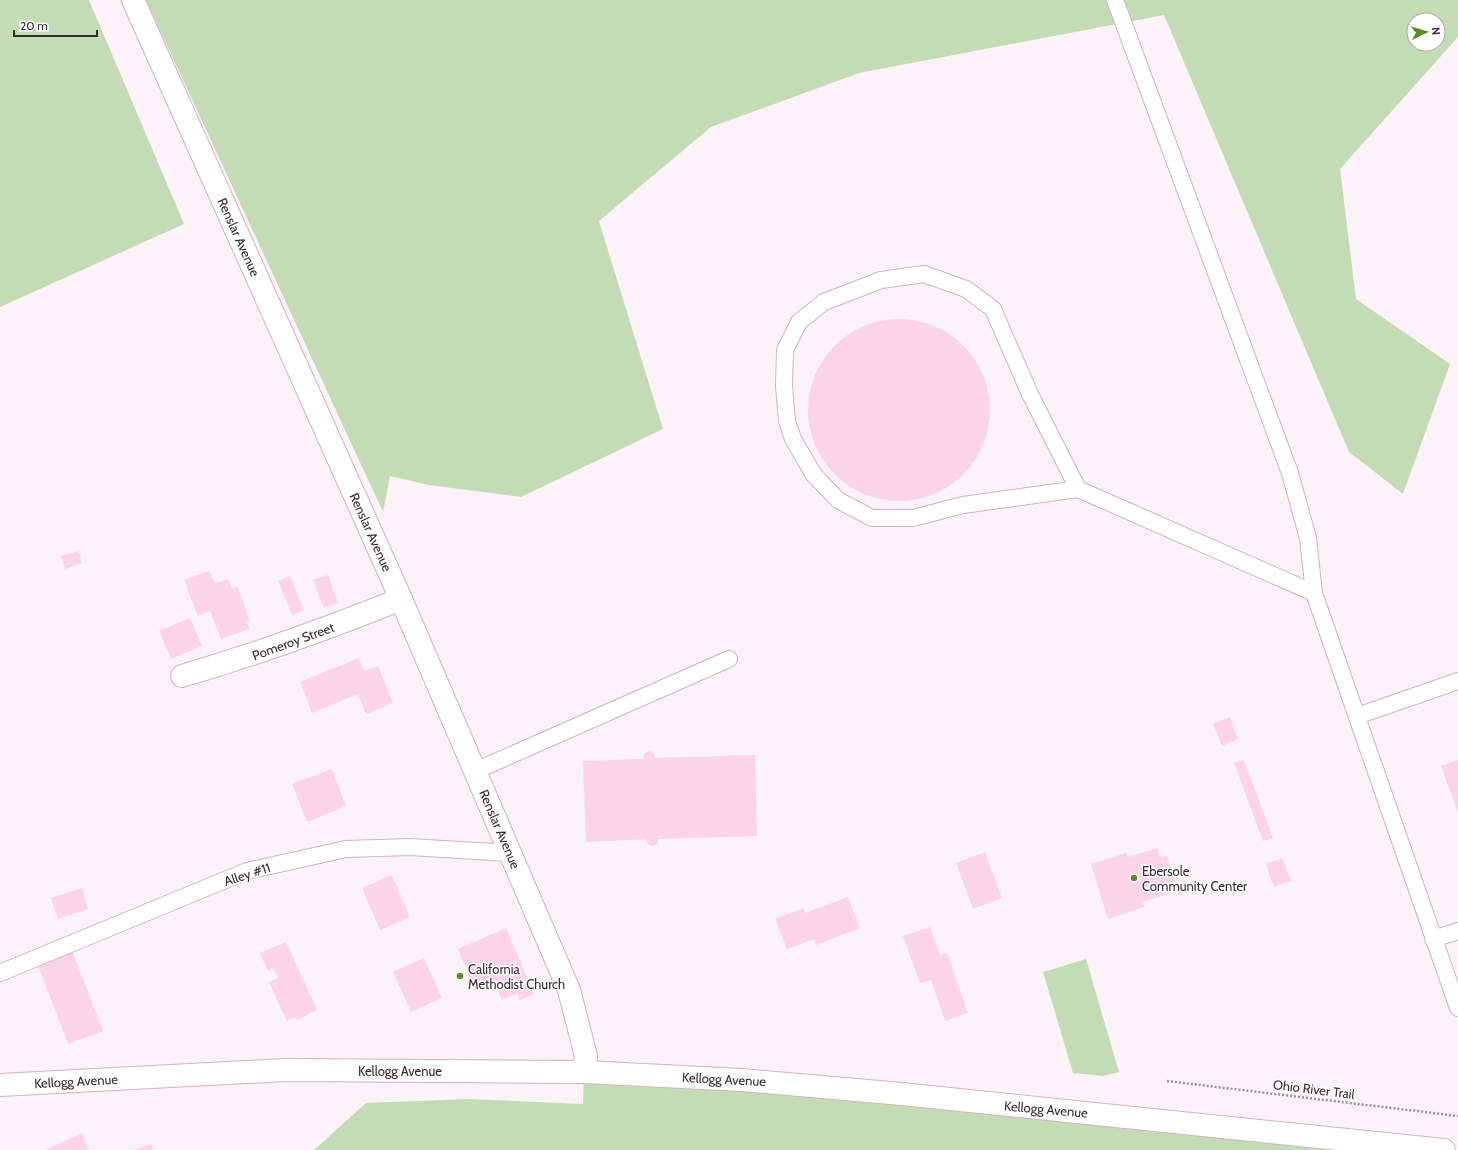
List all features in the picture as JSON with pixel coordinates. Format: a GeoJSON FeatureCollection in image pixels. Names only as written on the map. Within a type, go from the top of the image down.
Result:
{"type":"FeatureCollection","features":[{"type":"Feature","properties":{"kind":"main road","name":"Renslar Avenue"},"geometry":{"type":"LineString","coordinates":[[133,0],[401,599],[569,990],[586,1056],[584,1072]]}},
{"type":"Feature","properties":{"kind":"main road","name":"Pomeroy Street"},"geometry":{"type":"LineString","coordinates":[[182,676],[253,655],[316,633],[401,599]]}},
{"type":"Feature","properties":{"kind":"main road","name":"Kellogg Avenue"},"geometry":{"type":"LineString","coordinates":[[0,1085],[286,1070],[584,1072],[742,1080],[895,1093],[1444,1150]]}},
{"type":"Feature","properties":{"kind":"lane"},"geometry":{"type":"LineString","coordinates":[[1115,0],[1290,474],[1308,538],[1314,593],[1458,1008]]}},
{"type":"Feature","properties":{"kind":"lane"},"geometry":{"type":"LineString","coordinates":[[1078,489],[1030,394],[993,309],[966,289],[924,274],[881,280],[824,302],[799,322],[785,350],[784,386],[787,421],[793,439],[814,475],[838,500],[872,518],[913,518],[964,505],[1078,489],[1314,593]]}},
{"type":"Feature","properties":{"kind":"lane"},"geometry":{"type":"LineString","coordinates":[[475,770],[728,659]]}},
{"type":"Feature","properties":{"kind":"lane"},"geometry":{"type":"LineString","coordinates":[[1357,716],[1458,681]]}},
{"type":"Feature","properties":{"kind":"lane","name":"Alley #11"},"geometry":{"type":"LineString","coordinates":[[0,973],[248,871],[346,849],[410,847],[511,853]]}},
{"type":"Feature","properties":{"kind":"lane"},"geometry":{"type":"LineString","coordinates":[[1433,939],[1458,930]]}},
{"type":"Feature","properties":{"kind":"path","name":"Ohio River Trail"},"geometry":{"type":"LineString","coordinates":[[1167,1081],[1458,1116]]}},
{"type":"Feature","properties":{"kind":"green space"},"geometry":{"type":"Polygon","coordinates":[[[0,0],[89,0],[184,224],[0,307],[0,0]]]}},
{"type":"Feature","properties":{"kind":"green space"},"geometry":{"type":"Polygon","coordinates":[[[146,0],[1458,0],[1458,37],[1446,50],[1446,12],[1406,12],[1406,52],[1445,52],[1340,169],[1356,299],[1450,364],[1403,494],[1349,452],[1164,15],[859,73],[711,127],[599,221],[663,429],[521,497],[429,485],[390,476],[383,512],[146,0]]]}},
{"type":"Feature","properties":{"kind":"green space"},"geometry":{"type":"Polygon","coordinates":[[[1086,959],[1119,1072],[1103,1076],[1073,1073],[1043,972],[1086,959]]]}},
{"type":"Feature","properties":{"kind":"green space"},"geometry":{"type":"Polygon","coordinates":[[[584,1072],[1444,1150],[314,1150],[366,1103],[467,1099],[583,1104],[584,1072]]]}},
{"type":"Feature","properties":{"kind":"building"},"geometry":{"type":"Polygon","coordinates":[[[890,319],[908,319],[934,326],[950,334],[969,352],[975,359],[983,375],[990,401],[990,419],[983,445],[975,461],[957,480],[950,486],[925,497],[908,501],[890,501],[864,494],[848,486],[823,461],[815,445],[810,428],[808,419],[808,401],[815,375],[823,359],[848,334],[864,326],[881,321],[890,319]]]}},
{"type":"Feature","properties":{"kind":"building"},"geometry":{"type":"Polygon","coordinates":[[[79,551],[82,563],[65,569],[61,556],[79,551]]]}},
{"type":"Feature","properties":{"kind":"building"},"geometry":{"type":"Polygon","coordinates":[[[209,571],[215,584],[228,579],[232,589],[237,586],[250,621],[247,622],[249,629],[221,639],[210,611],[198,616],[184,580],[209,571]]]}},
{"type":"Feature","properties":{"kind":"building"},"geometry":{"type":"Polygon","coordinates":[[[328,575],[338,603],[324,608],[313,580],[328,575]]]}},
{"type":"Feature","properties":{"kind":"building"},"geometry":{"type":"Polygon","coordinates":[[[290,576],[304,610],[292,615],[278,581],[290,576]]]}},
{"type":"Feature","properties":{"kind":"building"},"geometry":{"type":"Polygon","coordinates":[[[190,618],[202,646],[171,659],[159,631],[190,618]]]}},
{"type":"Feature","properties":{"kind":"building"},"geometry":{"type":"Polygon","coordinates":[[[359,658],[364,671],[378,666],[393,703],[366,714],[358,694],[312,713],[300,682],[359,658]]]}},
{"type":"Feature","properties":{"kind":"building"},"geometry":{"type":"Polygon","coordinates":[[[1230,717],[1238,739],[1222,746],[1213,724],[1230,717]]]}},
{"type":"Feature","properties":{"kind":"building"},"geometry":{"type":"Polygon","coordinates":[[[649,751],[654,753],[655,758],[755,755],[757,836],[658,839],[658,844],[653,846],[647,844],[646,839],[586,842],[583,761],[644,759],[644,754],[649,751]]]}},
{"type":"Feature","properties":{"kind":"building"},"geometry":{"type":"Polygon","coordinates":[[[1244,760],[1273,838],[1263,841],[1234,763],[1244,760]]]}},
{"type":"Feature","properties":{"kind":"building"},"geometry":{"type":"Polygon","coordinates":[[[1458,760],[1458,812],[1441,766],[1458,760]]]}},
{"type":"Feature","properties":{"kind":"building"},"geometry":{"type":"Polygon","coordinates":[[[332,769],[346,806],[307,822],[292,784],[332,769]]]}},
{"type":"Feature","properties":{"kind":"building","name":"Ebersole Community Center"},"geometry":{"type":"Polygon","coordinates":[[[1157,848],[1161,858],[1167,856],[1178,891],[1143,902],[1144,907],[1108,919],[1091,864],[1126,853],[1128,857],[1157,848]]]}},
{"type":"Feature","properties":{"kind":"building"},"geometry":{"type":"Polygon","coordinates":[[[985,852],[1002,898],[973,909],[956,863],[985,852]]]}},
{"type":"Feature","properties":{"kind":"building"},"geometry":{"type":"Polygon","coordinates":[[[1282,858],[1291,880],[1274,887],[1266,864],[1282,858]]]}},
{"type":"Feature","properties":{"kind":"building"},"geometry":{"type":"Polygon","coordinates":[[[392,875],[410,917],[380,930],[362,888],[392,875]]]}},
{"type":"Feature","properties":{"kind":"building"},"geometry":{"type":"Polygon","coordinates":[[[82,888],[88,909],[58,919],[51,898],[82,888]]]}},
{"type":"Feature","properties":{"kind":"building"},"geometry":{"type":"Polygon","coordinates":[[[848,897],[860,928],[816,945],[814,939],[787,949],[775,919],[804,908],[805,913],[848,897]]]}},
{"type":"Feature","properties":{"kind":"building"},"geometry":{"type":"Polygon","coordinates":[[[930,927],[940,955],[947,953],[968,1013],[945,1021],[931,980],[920,983],[903,936],[930,927]]]}},
{"type":"Feature","properties":{"kind":"building"},"geometry":{"type":"Polygon","coordinates":[[[506,928],[534,994],[520,1000],[517,993],[502,1000],[492,977],[473,986],[458,949],[506,928]]]}},
{"type":"Feature","properties":{"kind":"building"},"geometry":{"type":"Polygon","coordinates":[[[286,942],[317,1010],[297,1020],[295,1017],[287,1021],[269,982],[278,978],[273,968],[268,971],[260,953],[286,942]]]}},
{"type":"Feature","properties":{"kind":"building"},"geometry":{"type":"Polygon","coordinates":[[[72,950],[103,1031],[68,1044],[37,963],[72,950]]]}},
{"type":"Feature","properties":{"kind":"building"},"geometry":{"type":"Polygon","coordinates":[[[424,958],[442,998],[411,1012],[393,972],[424,958]]]}},
{"type":"Feature","properties":{"kind":"building"},"geometry":{"type":"Polygon","coordinates":[[[82,1133],[89,1150],[45,1150],[82,1133]]]}},
{"type":"Feature","properties":{"kind":"building"},"geometry":{"type":"Polygon","coordinates":[[[151,1144],[154,1150],[134,1150],[151,1144]]]}},
{"type":"Feature","properties":{"kind":"place","name":"Ebersole Community Center"},"geometry":{"type":"Point","coordinates":[1134,878]}},
{"type":"Feature","properties":{"kind":"place","name":"California Methodist Church"},"geometry":{"type":"Point","coordinates":[460,976]}}]}
